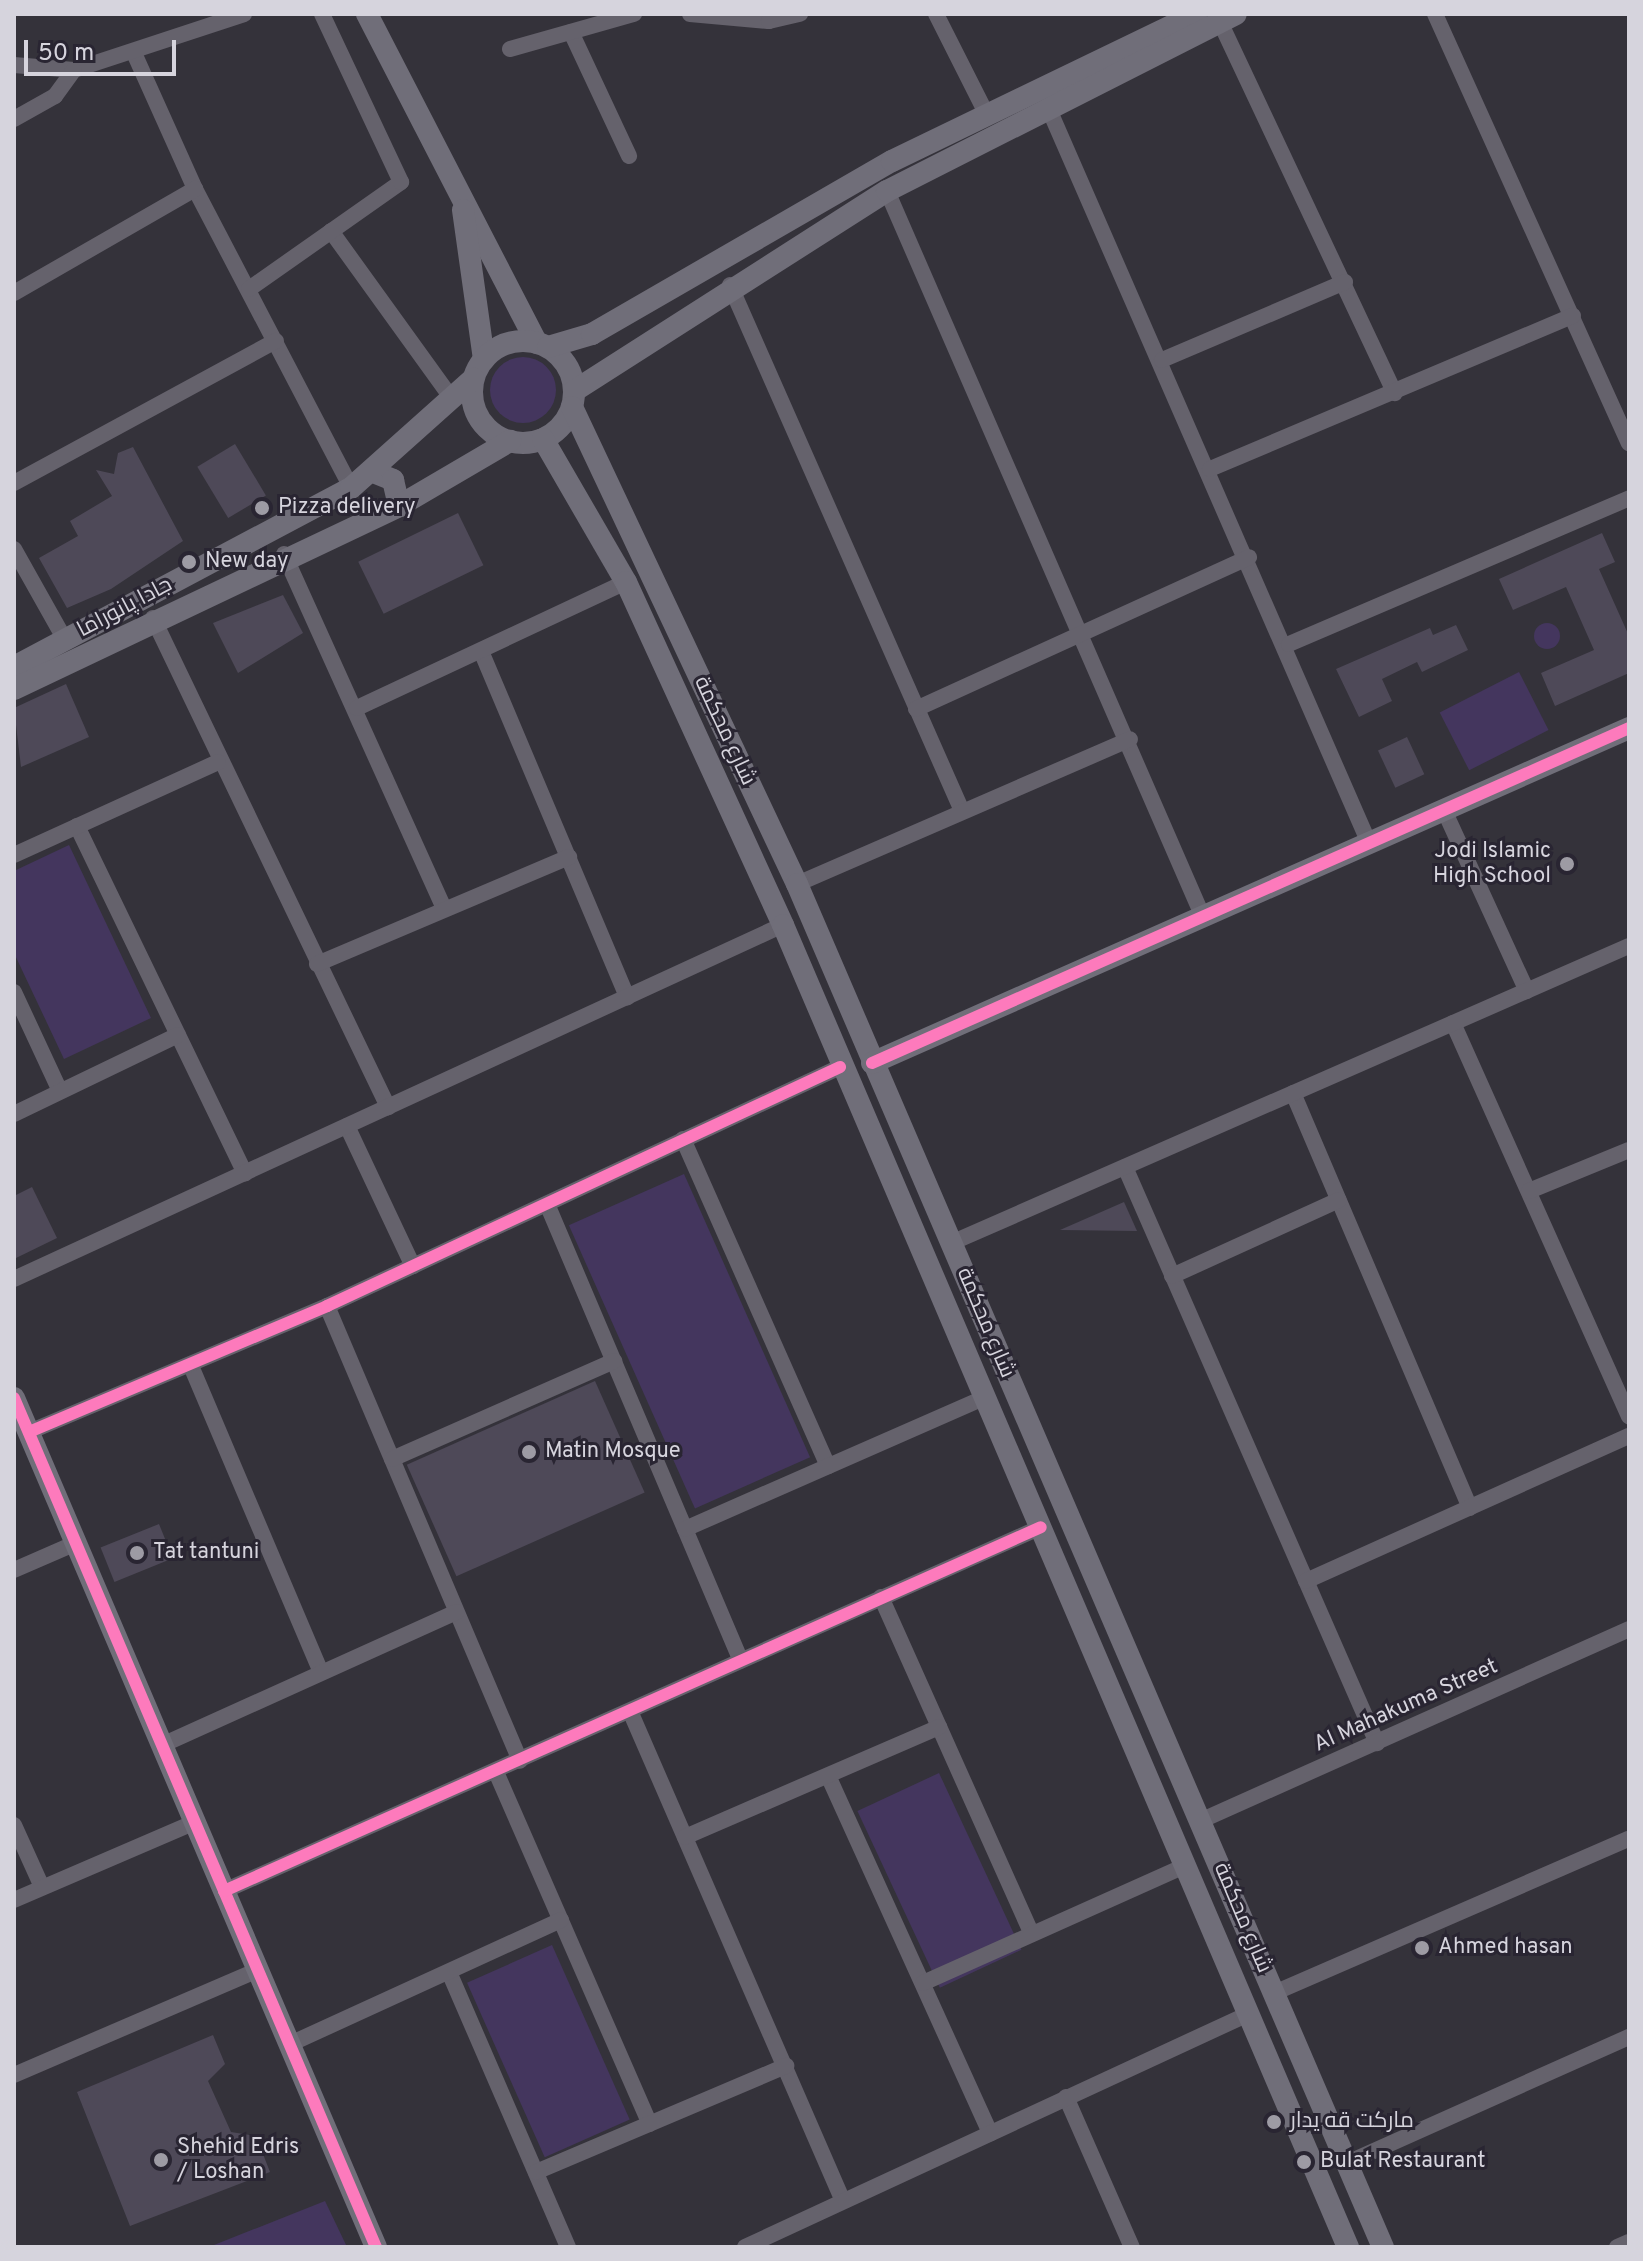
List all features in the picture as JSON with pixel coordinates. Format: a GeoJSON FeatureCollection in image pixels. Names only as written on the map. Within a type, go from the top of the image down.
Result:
{"type":"FeatureCollection","features":[{"type":"Feature","properties":{"kind":"main road"},"geometry":{"type":"LineString","coordinates":[[367,14],[463,205],[542,345],[567,366],[573,399]]}},
{"type":"Feature","properties":{"kind":"main road"},"geometry":{"type":"LineString","coordinates":[[510,441],[479,418],[473,379],[484,359],[517,341],[542,345],[592,334],[986,113],[1196,14]]}},
{"type":"Feature","properties":{"kind":"main road"},"geometry":{"type":"LineString","coordinates":[[14,689],[284,554],[399,506],[510,441],[543,439],[573,399],[730,285],[887,191],[1048,107],[1229,19]]}},
{"type":"Feature","properties":{"kind":"main road"},"geometry":{"type":"LineString","coordinates":[[463,205],[484,359]]}},
{"type":"Feature","properties":{"kind":"main road","name":"جادا پانوراما"},"geometry":{"type":"LineString","coordinates":[[14,667],[351,488],[450,396],[473,379]]}},
{"type":"Feature","properties":{"kind":"main road","name":"شارع محكمة"},"geometry":{"type":"LineString","coordinates":[[573,399],[797,884],[1148,1708],[1200,1821],[1383,2247]]}},
{"type":"Feature","properties":{"kind":"main road","name":"شارع محكمة"},"geometry":{"type":"LineString","coordinates":[[543,439],[626,582],[783,925],[840,1067],[1187,1865],[1348,2247]]}},
{"type":"Feature","properties":{"kind":"main road"},"geometry":{"type":"LineString","coordinates":[[371,471],[393,480],[399,506]]}},
{"type":"Feature","properties":{"kind":"main road"},"geometry":{"type":"LineString","coordinates":[[872,1063],[1629,728]]}},
{"type":"Feature","properties":{"kind":"main road"},"geometry":{"type":"LineString","coordinates":[[15,1405],[376,2247]]}},
{"type":"Feature","properties":{"kind":"main road"},"geometry":{"type":"LineString","coordinates":[[1102,1670],[1128,1655]]}},
{"type":"Feature","properties":{"kind":"main road"},"geometry":{"type":"LineString","coordinates":[[1123,1719],[1148,1708]]}},
{"type":"Feature","properties":{"kind":"street"},"geometry":{"type":"LineString","coordinates":[[14,65],[74,70],[134,53],[244,14]]}},
{"type":"Feature","properties":{"kind":"street"},"geometry":{"type":"LineString","coordinates":[[249,289],[401,182],[322,14]]}},
{"type":"Feature","properties":{"kind":"street"},"geometry":{"type":"LineString","coordinates":[[510,49],[634,14]]}},
{"type":"Feature","properties":{"kind":"street"},"geometry":{"type":"LineString","coordinates":[[690,14],[769,21],[800,14]]}},
{"type":"Feature","properties":{"kind":"street"},"geometry":{"type":"LineString","coordinates":[[936,14],[986,113]]}},
{"type":"Feature","properties":{"kind":"street"},"geometry":{"type":"LineString","coordinates":[[1435,14],[1629,443]]}},
{"type":"Feature","properties":{"kind":"street"},"geometry":{"type":"LineString","coordinates":[[1229,19],[1395,393]]}},
{"type":"Feature","properties":{"kind":"street"},"geometry":{"type":"LineString","coordinates":[[571,32],[629,156]]}},
{"type":"Feature","properties":{"kind":"street"},"geometry":{"type":"LineString","coordinates":[[134,53],[195,189],[351,488]]}},
{"type":"Feature","properties":{"kind":"street"},"geometry":{"type":"LineString","coordinates":[[14,119],[55,96],[74,70]]}},
{"type":"Feature","properties":{"kind":"street"},"geometry":{"type":"LineString","coordinates":[[1048,107],[1289,644],[1369,843]]}},
{"type":"Feature","properties":{"kind":"street"},"geometry":{"type":"LineString","coordinates":[[14,293],[195,189]]}},
{"type":"Feature","properties":{"kind":"street"},"geometry":{"type":"LineString","coordinates":[[887,191],[1083,629],[1203,917]]}},
{"type":"Feature","properties":{"kind":"street"},"geometry":{"type":"LineString","coordinates":[[331,231],[450,396]]}},
{"type":"Feature","properties":{"kind":"street"},"geometry":{"type":"LineString","coordinates":[[1162,360],[1345,282]]}},
{"type":"Feature","properties":{"kind":"street"},"geometry":{"type":"LineString","coordinates":[[730,285],[962,811]]}},
{"type":"Feature","properties":{"kind":"street"},"geometry":{"type":"LineString","coordinates":[[1210,469],[1573,316]]}},
{"type":"Feature","properties":{"kind":"street"},"geometry":{"type":"LineString","coordinates":[[14,483],[276,341]]}},
{"type":"Feature","properties":{"kind":"street"},"geometry":{"type":"LineString","coordinates":[[1289,644],[1629,498]]}},
{"type":"Feature","properties":{"kind":"street"},"geometry":{"type":"LineString","coordinates":[[14,549],[65,640]]}},
{"type":"Feature","properties":{"kind":"street"},"geometry":{"type":"LineString","coordinates":[[284,554],[357,708],[444,908]]}},
{"type":"Feature","properties":{"kind":"street"},"geometry":{"type":"LineString","coordinates":[[916,709],[1083,629],[1249,557]]}},
{"type":"Feature","properties":{"kind":"street"},"geometry":{"type":"LineString","coordinates":[[357,708],[626,582]]}},
{"type":"Feature","properties":{"kind":"street"},"geometry":{"type":"LineString","coordinates":[[153,618],[218,762],[388,1107]]}},
{"type":"Feature","properties":{"kind":"street"},"geometry":{"type":"LineString","coordinates":[[481,651],[627,997]]}},
{"type":"Feature","properties":{"kind":"street"},"geometry":{"type":"LineString","coordinates":[[797,884],[1130,739]]}},
{"type":"Feature","properties":{"kind":"street"},"geometry":{"type":"LineString","coordinates":[[14,855],[218,762]]}},
{"type":"Feature","properties":{"kind":"street"},"geometry":{"type":"LineString","coordinates":[[1444,810],[1527,991]]}},
{"type":"Feature","properties":{"kind":"street"},"geometry":{"type":"LineString","coordinates":[[77,826],[245,1173]]}},
{"type":"Feature","properties":{"kind":"street"},"geometry":{"type":"LineString","coordinates":[[317,964],[569,857]]}},
{"type":"Feature","properties":{"kind":"street"},"geometry":{"type":"LineString","coordinates":[[14,1279],[783,925]]}},
{"type":"Feature","properties":{"kind":"street"},"geometry":{"type":"LineString","coordinates":[[951,1243],[1629,946]]}},
{"type":"Feature","properties":{"kind":"street"},"geometry":{"type":"LineString","coordinates":[[14,992],[60,1091]]}},
{"type":"Feature","properties":{"kind":"street"},"geometry":{"type":"LineString","coordinates":[[1453,1023],[1629,1416]]}},
{"type":"Feature","properties":{"kind":"street"},"geometry":{"type":"LineString","coordinates":[[14,1114],[178,1035]]}},
{"type":"Feature","properties":{"kind":"street"},"geometry":{"type":"LineString","coordinates":[[29,1432],[327,1306],[840,1067]]}},
{"type":"Feature","properties":{"kind":"street"},"geometry":{"type":"LineString","coordinates":[[1293,1093],[1470,1508]]}},
{"type":"Feature","properties":{"kind":"street"},"geometry":{"type":"LineString","coordinates":[[347,1126],[413,1266]]}},
{"type":"Feature","properties":{"kind":"street"},"geometry":{"type":"LineString","coordinates":[[683,1139],[828,1466]]}},
{"type":"Feature","properties":{"kind":"street"},"geometry":{"type":"LineString","coordinates":[[1529,1191],[1629,1150]]}},
{"type":"Feature","properties":{"kind":"street"},"geometry":{"type":"LineString","coordinates":[[1125,1167],[1377,1743]]}},
{"type":"Feature","properties":{"kind":"street"},"geometry":{"type":"LineString","coordinates":[[1172,1276],[1339,1200]]}},
{"type":"Feature","properties":{"kind":"street"},"geometry":{"type":"LineString","coordinates":[[547,1204],[741,1661]]}},
{"type":"Feature","properties":{"kind":"street"},"geometry":{"type":"LineString","coordinates":[[327,1306],[520,1761]]}},
{"type":"Feature","properties":{"kind":"street"},"geometry":{"type":"LineString","coordinates":[[392,1459],[614,1361]]}},
{"type":"Feature","properties":{"kind":"street"},"geometry":{"type":"LineString","coordinates":[[191,1366],[321,1672]]}},
{"type":"Feature","properties":{"kind":"street"},"geometry":{"type":"LineString","coordinates":[[685,1529],[984,1398]]}},
{"type":"Feature","properties":{"kind":"street"},"geometry":{"type":"LineString","coordinates":[[1306,1581],[1629,1436]]}},
{"type":"Feature","properties":{"kind":"street"},"geometry":{"type":"LineString","coordinates":[[224,1891],[1041,1527]]}},
{"type":"Feature","properties":{"kind":"street"},"geometry":{"type":"LineString","coordinates":[[14,1570],[76,1543]]}},
{"type":"Feature","properties":{"kind":"street"},"geometry":{"type":"LineString","coordinates":[[881,1597],[1032,1934]]}},
{"type":"Feature","properties":{"kind":"street"},"geometry":{"type":"LineString","coordinates":[[162,1745],[456,1612]]}},
{"type":"Feature","properties":{"kind":"street","name":"Al Mahakuma Street"},"geometry":{"type":"LineString","coordinates":[[1200,1821],[1629,1629]]}},
{"type":"Feature","properties":{"kind":"street"},"geometry":{"type":"LineString","coordinates":[[630,1711],[843,2201]]}},
{"type":"Feature","properties":{"kind":"street"},"geometry":{"type":"LineString","coordinates":[[685,1837],[830,1780],[939,1727]]}},
{"type":"Feature","properties":{"kind":"street"},"geometry":{"type":"LineString","coordinates":[[496,1772],[650,2124]]}},
{"type":"Feature","properties":{"kind":"street"},"geometry":{"type":"LineString","coordinates":[[830,1780],[990,2133]]}},
{"type":"Feature","properties":{"kind":"street"},"geometry":{"type":"LineString","coordinates":[[14,1900],[195,1822]]}},
{"type":"Feature","properties":{"kind":"street"},"geometry":{"type":"LineString","coordinates":[[14,1825],[42,1887]]}},
{"type":"Feature","properties":{"kind":"street"},"geometry":{"type":"LineString","coordinates":[[1274,1993],[1629,1839]]}},
{"type":"Feature","properties":{"kind":"street"},"geometry":{"type":"LineString","coordinates":[[923,1983],[1187,1865]]}},
{"type":"Feature","properties":{"kind":"street"},"geometry":{"type":"LineString","coordinates":[[290,2044],[561,1920]]}},
{"type":"Feature","properties":{"kind":"street"},"geometry":{"type":"LineString","coordinates":[[14,2075],[258,1970]]}},
{"type":"Feature","properties":{"kind":"street"},"geometry":{"type":"LineString","coordinates":[[449,1972],[568,2247]]}},
{"type":"Feature","properties":{"kind":"street"},"geometry":{"type":"LineString","coordinates":[[745,2247],[1248,2014]]}},
{"type":"Feature","properties":{"kind":"street"},"geometry":{"type":"LineString","coordinates":[[1347,2163],[1629,2037]]}},
{"type":"Feature","properties":{"kind":"street"},"geometry":{"type":"LineString","coordinates":[[536,2172],[786,2066]]}},
{"type":"Feature","properties":{"kind":"street"},"geometry":{"type":"LineString","coordinates":[[1066,2097],[1132,2247]]}},
{"type":"Feature","properties":{"kind":"street"},"geometry":{"type":"LineString","coordinates":[[1617,2247],[1629,2242]]}},
{"type":"Feature","properties":{"kind":"shaded area"},"geometry":{"type":"Polygon","coordinates":[[[516,357],[530,357],[542,362],[551,371],[556,390],[554,403],[547,414],[530,423],[516,423],[504,418],[495,409],[490,397],[490,383],[495,371],[504,362],[516,357]]]}},
{"type":"Feature","properties":{"kind":"shaded area"},"geometry":{"type":"Polygon","coordinates":[[[1547,623],[1556,627],[1560,636],[1556,645],[1547,649],[1538,645],[1534,636],[1538,627],[1547,623]]]}},
{"type":"Feature","properties":{"kind":"shaded area"},"geometry":{"type":"Polygon","coordinates":[[[1519,672],[1549,730],[1469,770],[1440,712],[1519,672]]]}},
{"type":"Feature","properties":{"kind":"shaded area"},"geometry":{"type":"Polygon","coordinates":[[[69,845],[151,1018],[64,1059],[14,953],[14,871],[69,845]]]}},
{"type":"Feature","properties":{"kind":"shaded area"},"geometry":{"type":"Polygon","coordinates":[[[684,1174],[810,1457],[695,1508],[569,1225],[684,1174]]]}},
{"type":"Feature","properties":{"kind":"shaded area"},"geometry":{"type":"Polygon","coordinates":[[[939,1773],[1021,1950],[940,1988],[857,1811],[939,1773]]]}},
{"type":"Feature","properties":{"kind":"shaded area"},"geometry":{"type":"Polygon","coordinates":[[[552,1945],[630,2119],[545,2157],[467,1983],[552,1945]]]}},
{"type":"Feature","properties":{"kind":"shaded area"},"geometry":{"type":"Polygon","coordinates":[[[325,2201],[347,2247],[209,2247],[325,2201]]]}},
{"type":"Feature","properties":{"kind":"building"},"geometry":{"type":"Polygon","coordinates":[[[235,444],[266,495],[228,518],[197,467],[235,444]]]}},
{"type":"Feature","properties":{"kind":"building"},"geometry":{"type":"Polygon","coordinates":[[[133,447],[183,541],[111,589],[67,608],[39,558],[78,536],[70,521],[112,496],[96,470],[114,474],[118,453],[133,447]]]}},
{"type":"Feature","properties":{"kind":"building"},"geometry":{"type":"Polygon","coordinates":[[[458,513],[483,565],[384,614],[358,562],[458,513]]]}},
{"type":"Feature","properties":{"kind":"building"},"geometry":{"type":"Polygon","coordinates":[[[1602,533],[1615,562],[1599,569],[1629,636],[1629,673],[1555,706],[1541,673],[1594,650],[1566,587],[1513,610],[1499,579],[1602,533]]]}},
{"type":"Feature","properties":{"kind":"building"},"geometry":{"type":"Polygon","coordinates":[[[283,595],[303,633],[238,673],[213,623],[283,595]]]}},
{"type":"Feature","properties":{"kind":"building"},"geometry":{"type":"Polygon","coordinates":[[[1456,625],[1468,650],[1422,672],[1417,662],[1382,679],[1392,701],[1359,717],[1336,669],[1430,628],[1433,635],[1456,625]]]}},
{"type":"Feature","properties":{"kind":"building"},"geometry":{"type":"Polygon","coordinates":[[[66,684],[89,737],[21,767],[14,708],[66,684]]]}},
{"type":"Feature","properties":{"kind":"building"},"geometry":{"type":"Polygon","coordinates":[[[1407,737],[1424,774],[1395,788],[1378,751],[1407,737]]]}},
{"type":"Feature","properties":{"kind":"building"},"geometry":{"type":"Polygon","coordinates":[[[32,1187],[57,1238],[14,1259],[14,1196],[32,1187]]]}},
{"type":"Feature","properties":{"kind":"building"},"geometry":{"type":"Polygon","coordinates":[[[1124,1202],[1137,1231],[1060,1230],[1124,1202]]]}},
{"type":"Feature","properties":{"kind":"building"},"geometry":{"type":"Polygon","coordinates":[[[595,1381],[645,1492],[456,1576],[407,1465],[595,1381]]]}},
{"type":"Feature","properties":{"kind":"building","name":"Tat tantuni"},"geometry":{"type":"Polygon","coordinates":[[[159,1524],[173,1558],[114,1582],[101,1548],[159,1524]]]}},
{"type":"Feature","properties":{"kind":"building"},"geometry":{"type":"Polygon","coordinates":[[[213,2035],[225,2064],[208,2081],[231,2132],[256,2136],[270,2172],[130,2226],[77,2092],[213,2035]]]}},
{"type":"Feature","properties":{"kind":"cycle path"},"geometry":{"type":"LineString","coordinates":[[872,1063],[1629,728]]}},
{"type":"Feature","properties":{"kind":"cycle path"},"geometry":{"type":"LineString","coordinates":[[29,1432],[327,1306],[840,1067]]}},
{"type":"Feature","properties":{"kind":"cycle path"},"geometry":{"type":"LineString","coordinates":[[14,1398],[376,2247]]}},
{"type":"Feature","properties":{"kind":"cycle path"},"geometry":{"type":"LineString","coordinates":[[224,1891],[1041,1527]]}},
{"type":"Feature","properties":{"kind":"place","name":"Pizza delivery"},"geometry":{"type":"Point","coordinates":[262,508]}},
{"type":"Feature","properties":{"kind":"place","name":"New day"},"geometry":{"type":"Point","coordinates":[189,562]}},
{"type":"Feature","properties":{"kind":"place","name":"Jodi Islamic High School"},"geometry":{"type":"Point","coordinates":[1567,864]}},
{"type":"Feature","properties":{"kind":"place","name":"Matin Mosque"},"geometry":{"type":"Point","coordinates":[529,1452]}},
{"type":"Feature","properties":{"kind":"place","name":"Tat tantuni"},"geometry":{"type":"Point","coordinates":[137,1553]}},
{"type":"Feature","properties":{"kind":"place","name":"Ahmed hasan"},"geometry":{"type":"Point","coordinates":[1422,1948]}},
{"type":"Feature","properties":{"kind":"place","name":"ماركت قه يدار"},"geometry":{"type":"Point","coordinates":[1274,2122]}},
{"type":"Feature","properties":{"kind":"place","name":"Shehid Edris / Loshan"},"geometry":{"type":"Point","coordinates":[161,2160]}},
{"type":"Feature","properties":{"kind":"place","name":"Bulat Restaurant"},"geometry":{"type":"Point","coordinates":[1304,2162]}}]}
